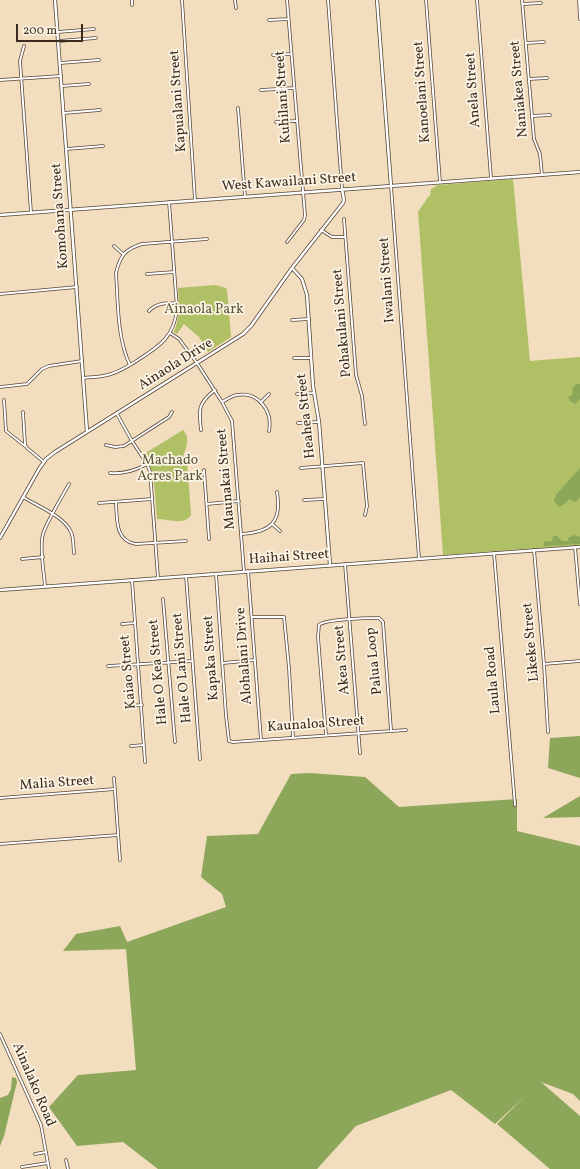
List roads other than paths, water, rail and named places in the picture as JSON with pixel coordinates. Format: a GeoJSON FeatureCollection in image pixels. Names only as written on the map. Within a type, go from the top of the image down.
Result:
{"type":"FeatureCollection","features":[{"type":"Feature","properties":{"kind":"street","name":"Komohana Street"},"geometry":{"type":"LineString","coordinates":[[55,0],[88,431]]}},
{"type":"Feature","properties":{"kind":"street"},"geometry":{"type":"LineString","coordinates":[[132,0],[132,5]]}},
{"type":"Feature","properties":{"kind":"street","name":"Kapualani Street"},"geometry":{"type":"LineString","coordinates":[[182,0],[195,200]]}},
{"type":"Feature","properties":{"kind":"street"},"geometry":{"type":"LineString","coordinates":[[235,0],[236,8]]}},
{"type":"Feature","properties":{"kind":"street","name":"Kuhilani Street"},"geometry":{"type":"LineString","coordinates":[[287,0],[302,192],[305,210],[304,220],[287,242]]}},
{"type":"Feature","properties":{"kind":"street"},"geometry":{"type":"LineString","coordinates":[[328,0],[342,189]]}},
{"type":"Feature","properties":{"kind":"street","name":"Iwalani Street"},"geometry":{"type":"LineString","coordinates":[[377,0],[419,558]]}},
{"type":"Feature","properties":{"kind":"street","name":"Kanoelani Street"},"geometry":{"type":"LineString","coordinates":[[426,0],[440,182]]}},
{"type":"Feature","properties":{"kind":"street","name":"Anela Street"},"geometry":{"type":"LineString","coordinates":[[477,0],[491,178]]}},
{"type":"Feature","properties":{"kind":"street","name":"Naniakea Street"},"geometry":{"type":"LineString","coordinates":[[522,0],[534,139],[540,154],[542,174]]}},
{"type":"Feature","properties":{"kind":"street"},"geometry":{"type":"LineString","coordinates":[[578,0],[580,18]]}},
{"type":"Feature","properties":{"kind":"street"},"geometry":{"type":"LineString","coordinates":[[523,4],[541,3]]}},
{"type":"Feature","properties":{"kind":"street"},"geometry":{"type":"LineString","coordinates":[[270,20],[288,19]]}},
{"type":"Feature","properties":{"kind":"street"},"geometry":{"type":"LineString","coordinates":[[58,32],[94,29]]}},
{"type":"Feature","properties":{"kind":"street"},"geometry":{"type":"LineString","coordinates":[[59,41],[96,38]]}},
{"type":"Feature","properties":{"kind":"street"},"geometry":{"type":"LineString","coordinates":[[526,43],[544,42]]}},
{"type":"Feature","properties":{"kind":"street"},"geometry":{"type":"LineString","coordinates":[[24,46],[20,61],[31,212]]}},
{"type":"Feature","properties":{"kind":"street"},"geometry":{"type":"LineString","coordinates":[[273,55],[291,54]]}},
{"type":"Feature","properties":{"kind":"street"},"geometry":{"type":"LineString","coordinates":[[60,63],[99,60]]}},
{"type":"Feature","properties":{"kind":"street"},"geometry":{"type":"LineString","coordinates":[[0,80],[61,76]]}},
{"type":"Feature","properties":{"kind":"street"},"geometry":{"type":"LineString","coordinates":[[529,79],[547,78]]}},
{"type":"Feature","properties":{"kind":"street"},"geometry":{"type":"LineString","coordinates":[[62,86],[89,84]]}},
{"type":"Feature","properties":{"kind":"street"},"geometry":{"type":"LineString","coordinates":[[262,90],[294,88]]}},
{"type":"Feature","properties":{"kind":"street"},"geometry":{"type":"LineString","coordinates":[[238,108],[245,196]]}},
{"type":"Feature","properties":{"kind":"street"},"geometry":{"type":"LineString","coordinates":[[64,113],[100,110]]}},
{"type":"Feature","properties":{"kind":"street"},"geometry":{"type":"LineString","coordinates":[[532,116],[550,115]]}},
{"type":"Feature","properties":{"kind":"street"},"geometry":{"type":"LineString","coordinates":[[276,122],[296,120]]}},
{"type":"Feature","properties":{"kind":"street"},"geometry":{"type":"LineString","coordinates":[[67,149],[103,146]]}},
{"type":"Feature","properties":{"kind":"street","name":"West Kawailani Street"},"geometry":{"type":"LineString","coordinates":[[0,214],[580,172]]}},
{"type":"Feature","properties":{"kind":"street","name":"Ainaola Drive"},"geometry":{"type":"LineString","coordinates":[[0,538],[22,497],[44,462],[55,452],[243,334],[251,326],[292,268],[343,202],[342,189]]}},
{"type":"Feature","properties":{"kind":"street"},"geometry":{"type":"LineString","coordinates":[[84,378],[112,374],[130,365],[156,348],[170,333],[176,317],[176,303],[169,202]]}},
{"type":"Feature","properties":{"kind":"street","name":"Pohakulani Street"},"geometry":{"type":"LineString","coordinates":[[344,219],[356,375],[362,396],[365,424]]}},
{"type":"Feature","properties":{"kind":"street"},"geometry":{"type":"LineString","coordinates":[[321,230],[332,237],[345,237]]}},
{"type":"Feature","properties":{"kind":"street"},"geometry":{"type":"LineString","coordinates":[[130,365],[125,356],[121,342],[116,273],[123,254],[134,246],[142,244],[207,239]]}},
{"type":"Feature","properties":{"kind":"street"},"geometry":{"type":"LineString","coordinates":[[114,246],[123,254]]}},
{"type":"Feature","properties":{"kind":"street","name":"Heahea Street"},"geometry":{"type":"LineString","coordinates":[[292,268],[301,277],[304,284],[309,319],[314,393],[319,422],[323,466],[330,565]]}},
{"type":"Feature","properties":{"kind":"street"},"geometry":{"type":"LineString","coordinates":[[147,274],[174,272]]}},
{"type":"Feature","properties":{"kind":"street"},"geometry":{"type":"LineString","coordinates":[[0,294],[77,287]]}},
{"type":"Feature","properties":{"kind":"street"},"geometry":{"type":"LineString","coordinates":[[149,311],[153,306],[159,304],[176,303]]}},
{"type":"Feature","properties":{"kind":"street"},"geometry":{"type":"LineString","coordinates":[[292,320],[309,319]]}},
{"type":"Feature","properties":{"kind":"street","name":"Maunakai Street"},"geometry":{"type":"LineString","coordinates":[[170,333],[179,339],[197,363],[230,416],[233,427],[244,572]]}},
{"type":"Feature","properties":{"kind":"street"},"geometry":{"type":"LineString","coordinates":[[294,358],[311,358]]}},
{"type":"Feature","properties":{"kind":"street"},"geometry":{"type":"LineString","coordinates":[[0,387],[27,384],[42,369],[49,366],[82,361]]}},
{"type":"Feature","properties":{"kind":"street"},"geometry":{"type":"LineString","coordinates":[[201,430],[200,407],[204,400],[214,390]]}},
{"type":"Feature","properties":{"kind":"street"},"geometry":{"type":"LineString","coordinates":[[297,394],[314,393]]}},
{"type":"Feature","properties":{"kind":"street"},"geometry":{"type":"LineString","coordinates":[[261,402],[269,394]]}},
{"type":"Feature","properties":{"kind":"street"},"geometry":{"type":"LineString","coordinates":[[222,402],[236,395],[250,396],[261,402],[270,415],[269,431]]}},
{"type":"Feature","properties":{"kind":"street"},"geometry":{"type":"LineString","coordinates":[[4,400],[6,431],[44,462]]}},
{"type":"Feature","properties":{"kind":"street"},"geometry":{"type":"LineString","coordinates":[[22,412],[26,447]]}},
{"type":"Feature","properties":{"kind":"street"},"geometry":{"type":"LineString","coordinates":[[106,445],[119,447],[132,441],[169,417],[172,412]]}},
{"type":"Feature","properties":{"kind":"street"},"geometry":{"type":"LineString","coordinates":[[117,414],[147,464],[151,480],[158,578]]}},
{"type":"Feature","properties":{"kind":"street"},"geometry":{"type":"LineString","coordinates":[[298,423],[319,422]]}},
{"type":"Feature","properties":{"kind":"street"},"geometry":{"type":"LineString","coordinates":[[301,468],[363,463],[367,506],[365,515]]}},
{"type":"Feature","properties":{"kind":"street"},"geometry":{"type":"LineString","coordinates":[[110,473],[127,473],[147,464]]}},
{"type":"Feature","properties":{"kind":"street"},"geometry":{"type":"LineString","coordinates":[[204,470],[209,539]]}},
{"type":"Feature","properties":{"kind":"street"},"geometry":{"type":"LineString","coordinates":[[45,586],[43,535],[69,484]]}},
{"type":"Feature","properties":{"kind":"street"},"geometry":{"type":"LineString","coordinates":[[242,534],[259,532],[272,524],[279,511],[277,492]]}},
{"type":"Feature","properties":{"kind":"street"},"geometry":{"type":"LineString","coordinates":[[22,497],[62,520],[73,538],[74,553]]}},
{"type":"Feature","properties":{"kind":"street"},"geometry":{"type":"LineString","coordinates":[[99,503],[152,499]]}},
{"type":"Feature","properties":{"kind":"street"},"geometry":{"type":"LineString","coordinates":[[304,500],[325,499]]}},
{"type":"Feature","properties":{"kind":"street"},"geometry":{"type":"LineString","coordinates":[[116,502],[118,528],[123,538],[129,542],[136,544],[186,541]]}},
{"type":"Feature","properties":{"kind":"street"},"geometry":{"type":"LineString","coordinates":[[207,504],[239,502]]}},
{"type":"Feature","properties":{"kind":"street"},"geometry":{"type":"LineString","coordinates":[[272,524],[280,531]]}},
{"type":"Feature","properties":{"kind":"street"},"geometry":{"type":"LineString","coordinates":[[575,547],[580,604]]}},
{"type":"Feature","properties":{"kind":"street","name":"Haihai Street"},"geometry":{"type":"LineString","coordinates":[[0,590],[580,547]]}},
{"type":"Feature","properties":{"kind":"street","name":"Likeke Street"},"geometry":{"type":"LineString","coordinates":[[534,550],[544,664],[548,732]]}},
{"type":"Feature","properties":{"kind":"street","name":"Laula Road"},"geometry":{"type":"LineString","coordinates":[[494,553],[515,805]]}},
{"type":"Feature","properties":{"kind":"street"},"geometry":{"type":"LineString","coordinates":[[22,559],[43,557]]}},
{"type":"Feature","properties":{"kind":"street","name":"Akea Street"},"geometry":{"type":"LineString","coordinates":[[345,564],[360,754]]}},
{"type":"Feature","properties":{"kind":"street","name":"Alohalani Drive"},"geometry":{"type":"LineString","coordinates":[[248,571],[261,740]]}},
{"type":"Feature","properties":{"kind":"street","name":"Kapaka Street"},"geometry":{"type":"LineString","coordinates":[[216,574],[229,741]]}},
{"type":"Feature","properties":{"kind":"street","name":"Hale O Lani Street"},"geometry":{"type":"LineString","coordinates":[[186,576],[200,759]]}},
{"type":"Feature","properties":{"kind":"street","name":"Kaiao Street"},"geometry":{"type":"LineString","coordinates":[[132,580],[145,762]]}},
{"type":"Feature","properties":{"kind":"street","name":"Hale O Kea Street"},"geometry":{"type":"LineString","coordinates":[[163,599],[175,742]]}},
{"type":"Feature","properties":{"kind":"street"},"geometry":{"type":"LineString","coordinates":[[252,618],[284,617],[293,737]]}},
{"type":"Feature","properties":{"kind":"street","name":"Palua Loop"},"geometry":{"type":"LineString","coordinates":[[326,735],[318,628],[321,623],[350,620],[379,618],[383,622],[391,730]]}},
{"type":"Feature","properties":{"kind":"street"},"geometry":{"type":"LineString","coordinates":[[122,624],[135,623]]}},
{"type":"Feature","properties":{"kind":"street"},"geometry":{"type":"LineString","coordinates":[[223,663],[255,660]]}},
{"type":"Feature","properties":{"kind":"street"},"geometry":{"type":"LineString","coordinates":[[108,666],[193,661]]}},
{"type":"Feature","properties":{"kind":"street"},"geometry":{"type":"LineString","coordinates":[[544,664],[580,661]]}},
{"type":"Feature","properties":{"kind":"street"},"geometry":{"type":"LineString","coordinates":[[128,706],[142,705]]}},
{"type":"Feature","properties":{"kind":"street","name":"Kaunaloa Street"},"geometry":{"type":"LineString","coordinates":[[229,741],[233,742],[358,732],[406,730]]}},
{"type":"Feature","properties":{"kind":"street"},"geometry":{"type":"LineString","coordinates":[[131,746],[144,745]]}},
{"type":"Feature","properties":{"kind":"street"},"geometry":{"type":"LineString","coordinates":[[114,778],[120,860]]}},
{"type":"Feature","properties":{"kind":"street","name":"Malia Street"},"geometry":{"type":"LineString","coordinates":[[0,798],[115,789]]}},
{"type":"Feature","properties":{"kind":"street"},"geometry":{"type":"LineString","coordinates":[[0,844],[118,835]]}},
{"type":"Feature","properties":{"kind":"street","name":"Ainalako Road"},"geometry":{"type":"LineString","coordinates":[[0,1034],[41,1125],[49,1169]]}},
{"type":"Feature","properties":{"kind":"street"},"geometry":{"type":"LineString","coordinates":[[35,1154],[46,1152]]}},
{"type":"Feature","properties":{"kind":"street"},"geometry":{"type":"LineString","coordinates":[[66,1160],[68,1169]]}},
{"type":"Feature","properties":{"kind":"street"},"geometry":{"type":"LineString","coordinates":[[22,1166],[48,1163]]}},
{"type":"Feature","properties":{"kind":"park label","name":"Ainaola Park"},"geometry":{"type":"Point","coordinates":[204,310]}},
{"type":"Feature","properties":{"kind":"park label","name":"Machado Acres Park"},"geometry":{"type":"Point","coordinates":[170,470]}}]}
